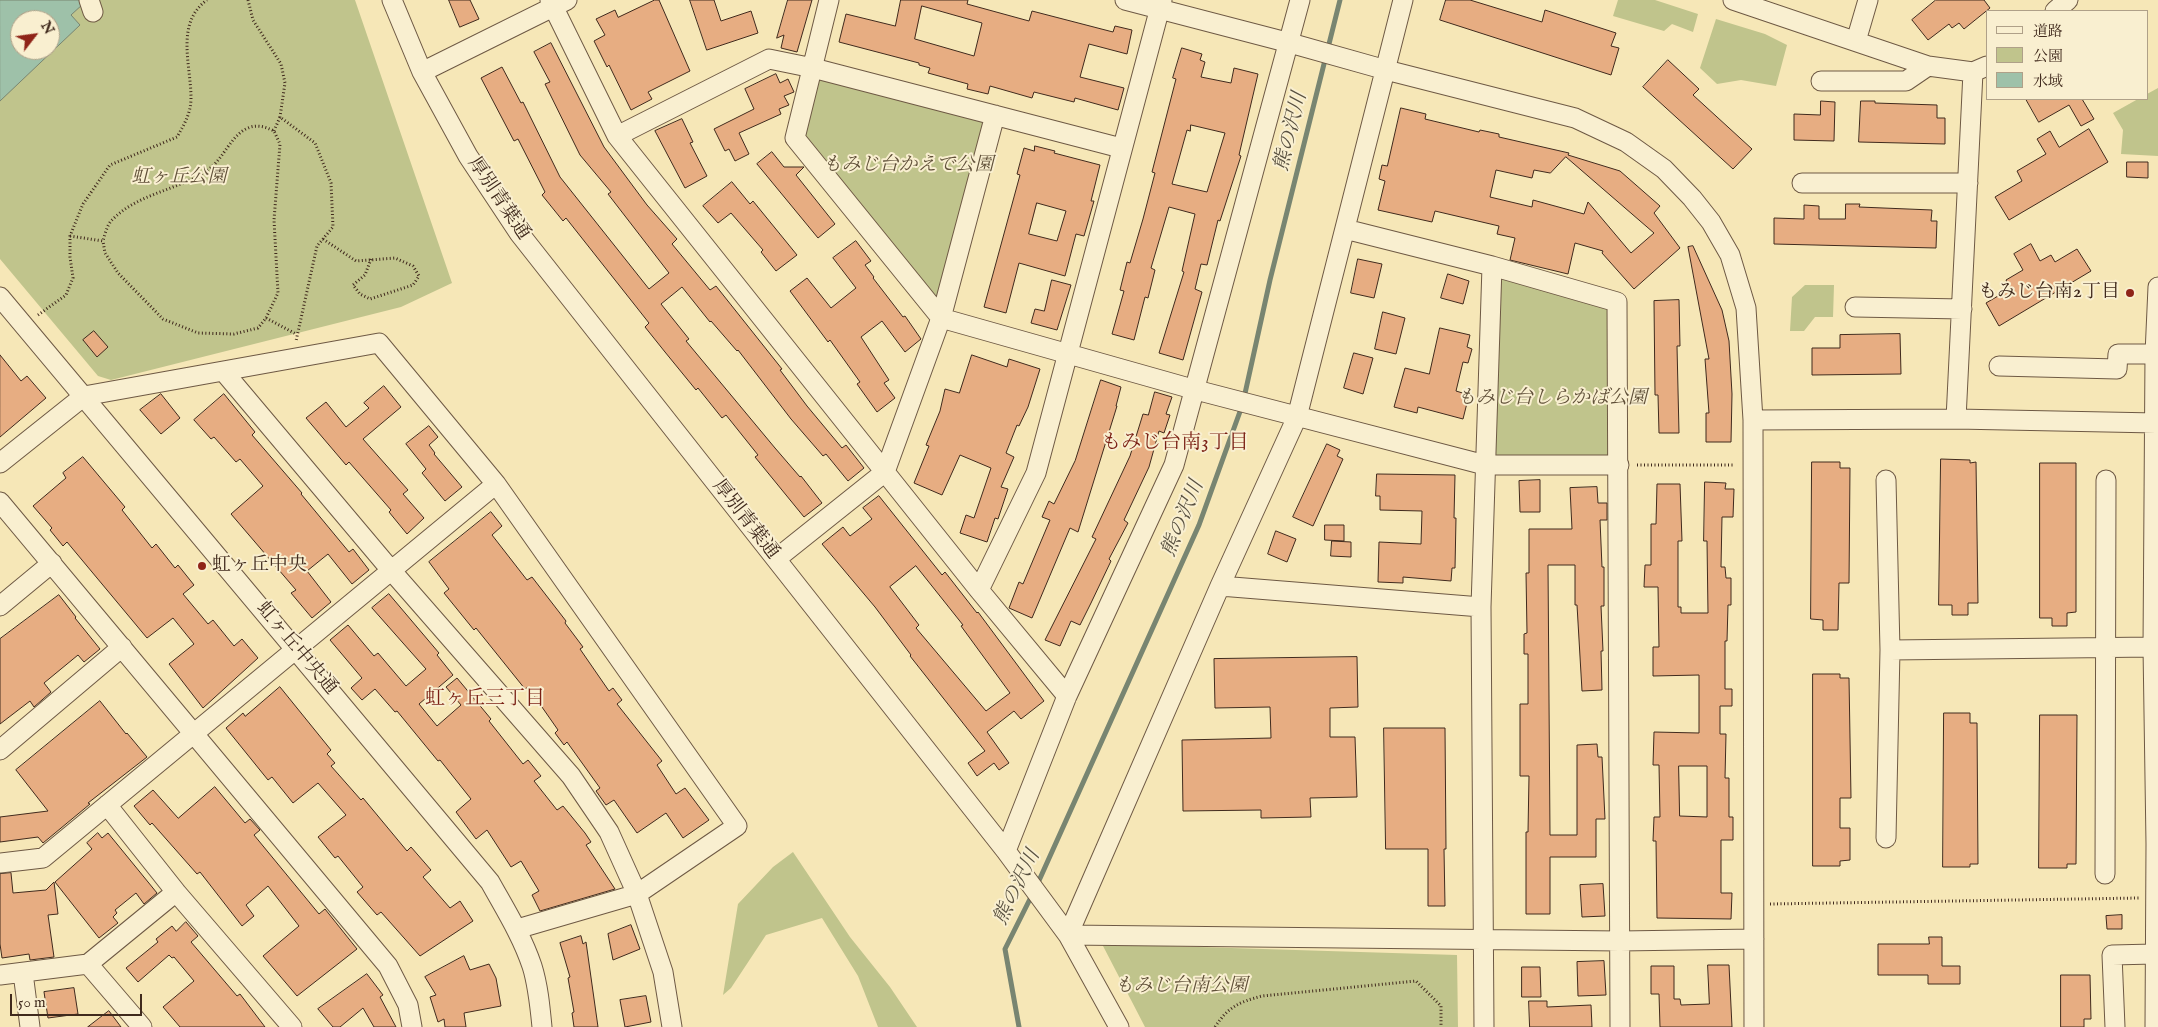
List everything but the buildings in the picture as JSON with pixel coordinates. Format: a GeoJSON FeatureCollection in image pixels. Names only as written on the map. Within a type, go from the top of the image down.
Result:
{"type":"FeatureCollection","features":[{"type":"Feature","properties":{"kind":"street","name":"厚別青葉通"},"geometry":{"type":"LineString","coordinates":[[392,0],[422,72],[468,156],[519,234],[1006,851],[1068,935],[1120,1027]]}},
{"type":"Feature","properties":{"kind":"street"},"geometry":{"type":"LineString","coordinates":[[829,0],[795,138],[941,318],[1196,390],[1485,465],[1618,465]]}},
{"type":"Feature","properties":{"kind":"street"},"geometry":{"type":"LineString","coordinates":[[1125,0],[1160,4],[1386,70],[1575,118],[1626,142],[1664,169],[1692,198],[1711,222],[1730,255],[1746,308],[1753,420],[1754,1027]]}},
{"type":"Feature","properties":{"kind":"street"},"geometry":{"type":"LineString","coordinates":[[1006,851],[1067,696],[1174,464],[1196,390],[1300,0]]}},
{"type":"Feature","properties":{"kind":"street"},"geometry":{"type":"LineString","coordinates":[[1403,0],[1297,417],[1220,586],[1068,935],[1620,941],[1754,939]]}},
{"type":"Feature","properties":{"kind":"street"},"geometry":{"type":"LineString","coordinates":[[1856,42],[1868,0]]}},
{"type":"Feature","properties":{"kind":"street"},"geometry":{"type":"LineString","coordinates":[[2056,10],[2068,0]]}},
{"type":"Feature","properties":{"kind":"street"},"geometry":{"type":"LineString","coordinates":[[1739,1],[1928,66],[1980,69],[1968,183],[1956,419]]}},
{"type":"Feature","properties":{"kind":"street"},"geometry":{"type":"LineString","coordinates":[[422,72],[557,2],[617,136],[885,472],[1067,696]]}},
{"type":"Feature","properties":{"kind":"street"},"geometry":{"type":"LineString","coordinates":[[980,590],[1036,473],[1160,4]]}},
{"type":"Feature","properties":{"kind":"street"},"geometry":{"type":"LineString","coordinates":[[617,136],[769,59],[813,68],[1121,148]]}},
{"type":"Feature","properties":{"kind":"street"},"geometry":{"type":"LineString","coordinates":[[1821,81],[1906,81],[1928,66]]}},
{"type":"Feature","properties":{"kind":"street"},"geometry":{"type":"LineString","coordinates":[[776,559],[885,472],[941,318],[995,115]]}},
{"type":"Feature","properties":{"kind":"street"},"geometry":{"type":"LineString","coordinates":[[1802,183],[1968,183]]}},
{"type":"Feature","properties":{"kind":"street"},"geometry":{"type":"LineString","coordinates":[[1345,229],[1492,266],[1617,302],[1620,1027]]}},
{"type":"Feature","properties":{"kind":"street"},"geometry":{"type":"LineString","coordinates":[[1484,1027],[1481,607],[1492,266]]}},
{"type":"Feature","properties":{"kind":"street"},"geometry":{"type":"LineString","coordinates":[[2155,1027],[2154,954],[2157,844],[2153,647],[2156,583],[2155,354],[2158,287]]}},
{"type":"Feature","properties":{"kind":"street","name":"虹ヶ丘中央通"},"geometry":{"type":"LineString","coordinates":[[0,297],[490,882],[517,929],[532,966],[539,996],[542,1027]]}},
{"type":"Feature","properties":{"kind":"street"},"geometry":{"type":"LineString","coordinates":[[1855,307],[1962,309]]}},
{"type":"Feature","properties":{"kind":"street"},"geometry":{"type":"LineString","coordinates":[[0,462],[84,396],[379,343],[496,484],[737,826],[637,894],[517,929]]}},
{"type":"Feature","properties":{"kind":"street"},"geometry":{"type":"LineString","coordinates":[[1999,366],[2117,369],[2118,354],[2155,354]]}},
{"type":"Feature","properties":{"kind":"street"},"geometry":{"type":"LineString","coordinates":[[224,372],[390,570],[571,776],[609,832],[637,894],[663,972],[672,1027]]}},
{"type":"Feature","properties":{"kind":"street"},"geometry":{"type":"LineString","coordinates":[[1753,420],[1956,419],[2156,423]]}},
{"type":"Feature","properties":{"kind":"street"},"geometry":{"type":"LineString","coordinates":[[1886,480],[1890,650],[1886,838]]}},
{"type":"Feature","properties":{"kind":"street"},"geometry":{"type":"LineString","coordinates":[[2105,874],[2106,480]]}},
{"type":"Feature","properties":{"kind":"street"},"geometry":{"type":"LineString","coordinates":[[0,863],[43,858],[193,732],[496,484]]}},
{"type":"Feature","properties":{"kind":"street"},"geometry":{"type":"LineString","coordinates":[[0,502],[388,966],[408,1005],[412,1027]]}},
{"type":"Feature","properties":{"kind":"street"},"geometry":{"type":"LineString","coordinates":[[0,606],[52,563]]}},
{"type":"Feature","properties":{"kind":"street"},"geometry":{"type":"LineString","coordinates":[[1220,586],[1481,607]]}},
{"type":"Feature","properties":{"kind":"street"},"geometry":{"type":"LineString","coordinates":[[0,750],[122,647]]}},
{"type":"Feature","properties":{"kind":"street"},"geometry":{"type":"LineString","coordinates":[[1890,650],[2153,647]]}},
{"type":"Feature","properties":{"kind":"street"},"geometry":{"type":"LineString","coordinates":[[106,805],[176,892],[292,1027]]}},
{"type":"Feature","properties":{"kind":"street"},"geometry":{"type":"LineString","coordinates":[[0,975],[88,964],[176,892]]}},
{"type":"Feature","properties":{"kind":"street"},"geometry":{"type":"LineString","coordinates":[[2115,1027],[2112,955],[2154,954]]}},
{"type":"Feature","properties":{"kind":"street"},"geometry":{"type":"LineString","coordinates":[[88,964],[142,1027]]}},
{"type":"Feature","properties":{"kind":"street"},"geometry":{"type":"LineString","coordinates":[[23,973],[30,1027]]}},
{"type":"Feature","properties":{"kind":"path"},"geometry":{"type":"LineString","coordinates":[[24,326],[66,295],[73,278],[70,236],[83,204],[110,165],[177,137],[188,116],[191,98],[186,39],[194,15],[207,0]]}},
{"type":"Feature","properties":{"kind":"path"},"geometry":{"type":"LineString","coordinates":[[248,0],[253,20],[281,64],[285,83],[280,117],[274,130]]}},
{"type":"Feature","properties":{"kind":"path"},"geometry":{"type":"LineString","coordinates":[[280,117],[315,143],[331,184],[333,227],[316,246],[296,335],[293,359]]}},
{"type":"Feature","properties":{"kind":"path"},"geometry":{"type":"LineString","coordinates":[[263,126],[274,130],[280,144],[274,220],[278,293],[266,318],[258,328],[234,334],[198,333],[163,319],[118,273],[105,254],[103,241],[110,221],[130,205],[196,178],[217,163],[237,135],[249,128],[263,126]]}},
{"type":"Feature","properties":{"kind":"path"},"geometry":{"type":"LineString","coordinates":[[70,236],[103,241]]}},
{"type":"Feature","properties":{"kind":"path"},"geometry":{"type":"LineString","coordinates":[[323,239],[356,261],[372,259],[395,258],[413,266],[419,276],[413,285],[370,299],[360,294],[353,285],[365,275],[372,259]]}},
{"type":"Feature","properties":{"kind":"path"},"geometry":{"type":"LineString","coordinates":[[266,318],[296,335]]}},
{"type":"Feature","properties":{"kind":"path"},"geometry":{"type":"LineString","coordinates":[[1618,465],[1753,465]]}},
{"type":"Feature","properties":{"kind":"path"},"geometry":{"type":"LineString","coordinates":[[1754,904],[2145,898]]}},
{"type":"Feature","properties":{"kind":"path"},"geometry":{"type":"LineString","coordinates":[[1215,1027],[1224,1013],[1243,1001],[1262,996],[1416,981],[1441,1006],[1441,1027]]}},
{"type":"Feature","properties":{"kind":"green space","name":"虹ヶ丘公園"},"geometry":{"type":"Polygon","coordinates":[[[0,0],[355,0],[452,283],[401,307],[111,380],[98,376],[0,259],[0,0]]]}},
{"type":"Feature","properties":{"kind":"green space"},"geometry":{"type":"Polygon","coordinates":[[[1618,0],[1655,0],[1698,14],[1693,32],[1672,24],[1664,31],[1613,16],[1618,0]]]}},
{"type":"Feature","properties":{"kind":"green space"},"geometry":{"type":"Polygon","coordinates":[[[1716,19],[1765,34],[1787,45],[1776,86],[1741,80],[1717,84],[1700,68],[1716,19]]]}},
{"type":"Feature","properties":{"kind":"green space","name":"もみじ台かえで公園"},"geometry":{"type":"Polygon","coordinates":[[[813,68],[995,115],[941,318],[795,138],[813,68]]]}},
{"type":"Feature","properties":{"kind":"green space"},"geometry":{"type":"Polygon","coordinates":[[[2158,88],[2158,156],[2121,154],[2123,130],[2113,113],[2136,100],[2148,100],[2148,93],[2158,88]]]}},
{"type":"Feature","properties":{"kind":"green space","name":"もみじ台しらかば公園"},"geometry":{"type":"Polygon","coordinates":[[[1492,266],[1617,302],[1619,465],[1485,465],[1492,266]]]}},
{"type":"Feature","properties":{"kind":"green space"},"geometry":{"type":"Polygon","coordinates":[[[1805,285],[1834,285],[1833,317],[1815,317],[1804,331],[1790,331],[1792,297],[1805,285]]]}},
{"type":"Feature","properties":{"kind":"green space"},"geometry":{"type":"Polygon","coordinates":[[[793,852],[850,937],[890,987],[917,1027],[878,1027],[858,976],[822,918],[766,935],[731,988],[723,995],[738,904],[773,867],[793,852]]]}},
{"type":"Feature","properties":{"kind":"green space","name":"もみじ台南公園"},"geometry":{"type":"Polygon","coordinates":[[[1102,944],[1457,955],[1458,1027],[1145,1027],[1102,944]]]}},
{"type":"Feature","properties":{"kind":"water"},"geometry":{"type":"Polygon","coordinates":[[[0,0],[81,0],[83,4],[71,15],[80,25],[60,44],[60,10],[10,10],[10,60],[43,60],[0,101],[0,0]]]}},
{"type":"Feature","properties":{"kind":"waterway","name":"熊の沢川"},"geometry":{"type":"LineString","coordinates":[[1244,398],[1270,280],[1340,0]]}},
{"type":"Feature","properties":{"kind":"waterway","name":"熊の沢川"},"geometry":{"type":"LineString","coordinates":[[1037,885],[1199,525],[1242,406]]}},
{"type":"Feature","properties":{"kind":"waterway","name":"熊の沢川"},"geometry":{"type":"LineString","coordinates":[[1019,1027],[1005,949],[1032,895]]}},
{"type":"Feature","properties":{"kind":"place","name":"もみじ台南2丁目"},"geometry":{"type":"Point","coordinates":[2130,293]}},
{"type":"Feature","properties":{"kind":"place","name":"虹ヶ丘中央"},"geometry":{"type":"Point","coordinates":[202,566]}},
{"type":"Feature","properties":{"kind":"district","name":"もみじ台南3丁目"},"geometry":{"type":"Point","coordinates":[1175,444]}},
{"type":"Feature","properties":{"kind":"district","name":"虹ヶ丘三丁目"},"geometry":{"type":"Point","coordinates":[485,700]}}]}
